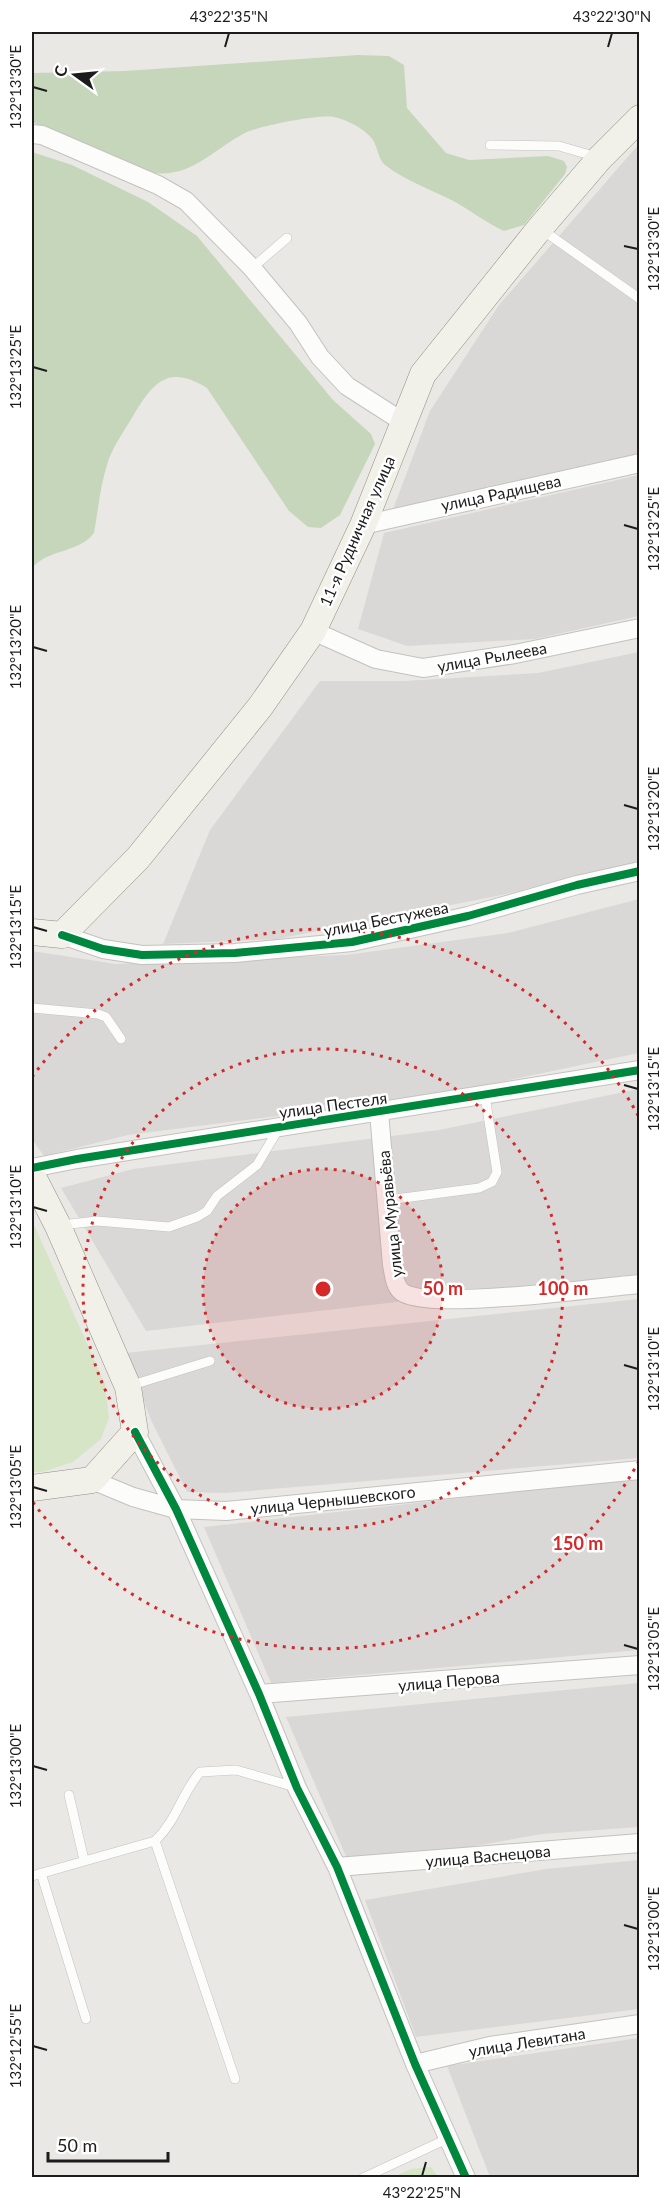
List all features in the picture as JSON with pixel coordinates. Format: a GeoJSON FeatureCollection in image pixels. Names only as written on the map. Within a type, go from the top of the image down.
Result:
{"type":"FeatureCollection","features":[{"type":"Feature","properties":{"kind":"main road","name":"11-я Рудничная улица"},"geometry":{"type":"LineString","coordinates":[[62,935],[138,858],[260,707],[312,631],[363,525],[423,374],[540,228],[600,158],[639,118]]}},
{"type":"Feature","properties":{"kind":"main road"},"geometry":{"type":"LineString","coordinates":[[32,932],[62,935]]}},
{"type":"Feature","properties":{"kind":"main road"},"geometry":{"type":"LineString","coordinates":[[32,1175],[58,1226],[128,1387],[135,1432],[92,1480],[32,1488]]}},
{"type":"Feature","properties":{"kind":"street"},"geometry":{"type":"LineString","coordinates":[[35,133],[158,185],[186,201],[252,268],[298,323],[320,357],[347,386],[403,422]]}},
{"type":"Feature","properties":{"kind":"street","name":"улица Радищева"},"geometry":{"type":"LineString","coordinates":[[363,525],[639,463]]}},
{"type":"Feature","properties":{"kind":"street","name":"улица Рылеева"},"geometry":{"type":"LineString","coordinates":[[312,631],[376,659],[423,668],[515,654],[639,628]]}},
{"type":"Feature","properties":{"kind":"street","name":"улица Бестужева"},"geometry":{"type":"LineString","coordinates":[[62,935],[103,949],[142,955],[236,953],[352,942],[468,916],[577,885],[639,871]]}},
{"type":"Feature","properties":{"kind":"street","name":"улица Пестеля"},"geometry":{"type":"LineString","coordinates":[[32,1168],[280,1126],[485,1096],[639,1070]]}},
{"type":"Feature","properties":{"kind":"street","name":"улица Муравьёва"},"geometry":{"type":"LineString","coordinates":[[379,1112],[392,1265],[401,1292],[412,1297],[469,1300],[639,1284]]}},
{"type":"Feature","properties":{"kind":"street"},"geometry":{"type":"LineString","coordinates":[[135,1432],[177,1509],[259,1694],[297,1788],[337,1867],[416,2064],[466,2178]]}},
{"type":"Feature","properties":{"kind":"street","name":"улица Чернышевского"},"geometry":{"type":"LineString","coordinates":[[92,1480],[133,1497],[177,1509],[226,1511],[639,1470]]}},
{"type":"Feature","properties":{"kind":"street","name":"улица Перова"},"geometry":{"type":"LineString","coordinates":[[259,1694],[639,1665]]}},
{"type":"Feature","properties":{"kind":"street","name":"улица Васнецова"},"geometry":{"type":"LineString","coordinates":[[337,1867],[639,1843]]}},
{"type":"Feature","properties":{"kind":"street","name":"улица Левитана"},"geometry":{"type":"LineString","coordinates":[[416,2064],[490,2046],[639,2024]]}},
{"type":"Feature","properties":{"kind":"lane"},"geometry":{"type":"LineString","coordinates":[[490,145],[559,146],[600,158]]}},
{"type":"Feature","properties":{"kind":"lane"},"geometry":{"type":"LineString","coordinates":[[540,228],[639,299]]}},
{"type":"Feature","properties":{"kind":"lane"},"geometry":{"type":"LineString","coordinates":[[252,268],[287,238]]}},
{"type":"Feature","properties":{"kind":"lane"},"geometry":{"type":"LineString","coordinates":[[32,1008],[98,1014],[106,1017],[121,1039]]}},
{"type":"Feature","properties":{"kind":"lane"},"geometry":{"type":"LineString","coordinates":[[388,1200],[479,1188],[492,1182],[497,1172],[485,1096]]}},
{"type":"Feature","properties":{"kind":"lane"},"geometry":{"type":"LineString","coordinates":[[58,1226],[97,1221],[169,1227],[197,1217],[207,1211],[217,1196],[257,1165],[280,1126]]}},
{"type":"Feature","properties":{"kind":"lane"},"geometry":{"type":"LineString","coordinates":[[128,1387],[210,1361]]}},
{"type":"Feature","properties":{"kind":"lane"},"geometry":{"type":"LineString","coordinates":[[86,2019],[36,1874],[156,1841],[171,1825],[186,1788],[200,1772],[236,1770],[297,1788]]}},
{"type":"Feature","properties":{"kind":"lane"},"geometry":{"type":"LineString","coordinates":[[69,1795],[84,1860]]}},
{"type":"Feature","properties":{"kind":"lane"},"geometry":{"type":"LineString","coordinates":[[156,1841],[235,2079]]}},
{"type":"Feature","properties":{"kind":"lane"},"geometry":{"type":"LineString","coordinates":[[363,2178],[449,2138]]}},
{"type":"Feature","properties":{"kind":"shaded area"},"geometry":{"type":"Polygon","coordinates":[[[639,144],[639,462],[392,512],[430,411],[499,305],[639,144]]]}},
{"type":"Feature","properties":{"kind":"shaded area"},"geometry":{"type":"Polygon","coordinates":[[[639,475],[639,616],[535,639],[407,646],[358,629],[384,533],[639,475]]]}},
{"type":"Feature","properties":{"kind":"shaded area"},"geometry":{"type":"Polygon","coordinates":[[[639,652],[639,862],[502,895],[277,939],[163,944],[210,830],[320,681],[404,681],[538,673],[639,652]]]}},
{"type":"Feature","properties":{"kind":"shaded area"},"geometry":{"type":"Polygon","coordinates":[[[639,899],[639,1053],[433,1096],[128,1135],[44,1156],[32,1139],[32,951],[116,964],[346,955],[508,933],[639,899]]]}},
{"type":"Feature","properties":{"kind":"shaded area"},"geometry":{"type":"Polygon","coordinates":[[[639,1089],[639,1274],[146,1331],[61,1188],[133,1169],[439,1130],[639,1089]]]}},
{"type":"Feature","properties":{"kind":"shaded area"},"geometry":{"type":"Polygon","coordinates":[[[639,1299],[639,1458],[225,1493],[187,1492],[151,1420],[125,1353],[639,1299]]]}},
{"type":"Feature","properties":{"kind":"shaded area"},"geometry":{"type":"Polygon","coordinates":[[[639,1478],[639,1650],[271,1683],[204,1527],[639,1478]]]}},
{"type":"Feature","properties":{"kind":"shaded area"},"geometry":{"type":"Polygon","coordinates":[[[639,1683],[639,1827],[542,1834],[351,1868],[286,1717],[639,1683]]]}},
{"type":"Feature","properties":{"kind":"shaded area"},"geometry":{"type":"Polygon","coordinates":[[[639,1860],[639,2009],[416,2037],[365,1900],[546,1869],[639,1860]]]}},
{"type":"Feature","properties":{"kind":"shaded area"},"geometry":{"type":"Polygon","coordinates":[[[639,2038],[639,2177],[490,2177],[447,2066],[639,2038]]]}},
{"type":"Feature","properties":{"kind":"green space"},"geometry":{"type":"Polygon","coordinates":[[[358,55],[389,56],[404,65],[407,108],[446,153],[469,160],[548,156],[564,161],[567,167],[565,174],[524,225],[504,231],[457,203],[393,171],[383,163],[373,140],[366,132],[334,117],[303,119],[252,130],[197,164],[173,173],[142,171],[32,122],[32,73],[125,71],[358,55]]]}},
{"type":"Feature","properties":{"kind":"green space"},"geometry":{"type":"Polygon","coordinates":[[[32,152],[72,165],[148,202],[197,236],[333,400],[371,434],[375,444],[340,515],[321,528],[308,527],[289,511],[207,388],[180,377],[170,378],[153,388],[145,397],[114,448],[103,482],[94,533],[80,544],[46,557],[32,568],[32,152]]]}},
{"type":"Feature","properties":{"kind":"green space"},"geometry":{"type":"Polygon","coordinates":[[[32,1220],[105,1384],[109,1418],[101,1439],[73,1462],[42,1472],[32,1472],[32,1220]]]}},
{"type":"Feature","properties":{"kind":"green space"},"geometry":{"type":"Polygon","coordinates":[[[431,2167],[438,2177],[393,2177],[411,2169],[431,2167]]]}},
{"type":"Feature","properties":{"kind":"cycle path"},"geometry":{"type":"LineString","coordinates":[[62,935],[103,949],[142,955],[235,953],[352,942],[468,916],[577,885],[640,871]]}},
{"type":"Feature","properties":{"kind":"cycle path"},"geometry":{"type":"LineString","coordinates":[[32,1168],[640,1070]]}},
{"type":"Feature","properties":{"kind":"cycle path"},"geometry":{"type":"LineString","coordinates":[[135,1432],[176,1509],[259,1694],[297,1788],[337,1867],[415,2064],[466,2178]]}}]}
